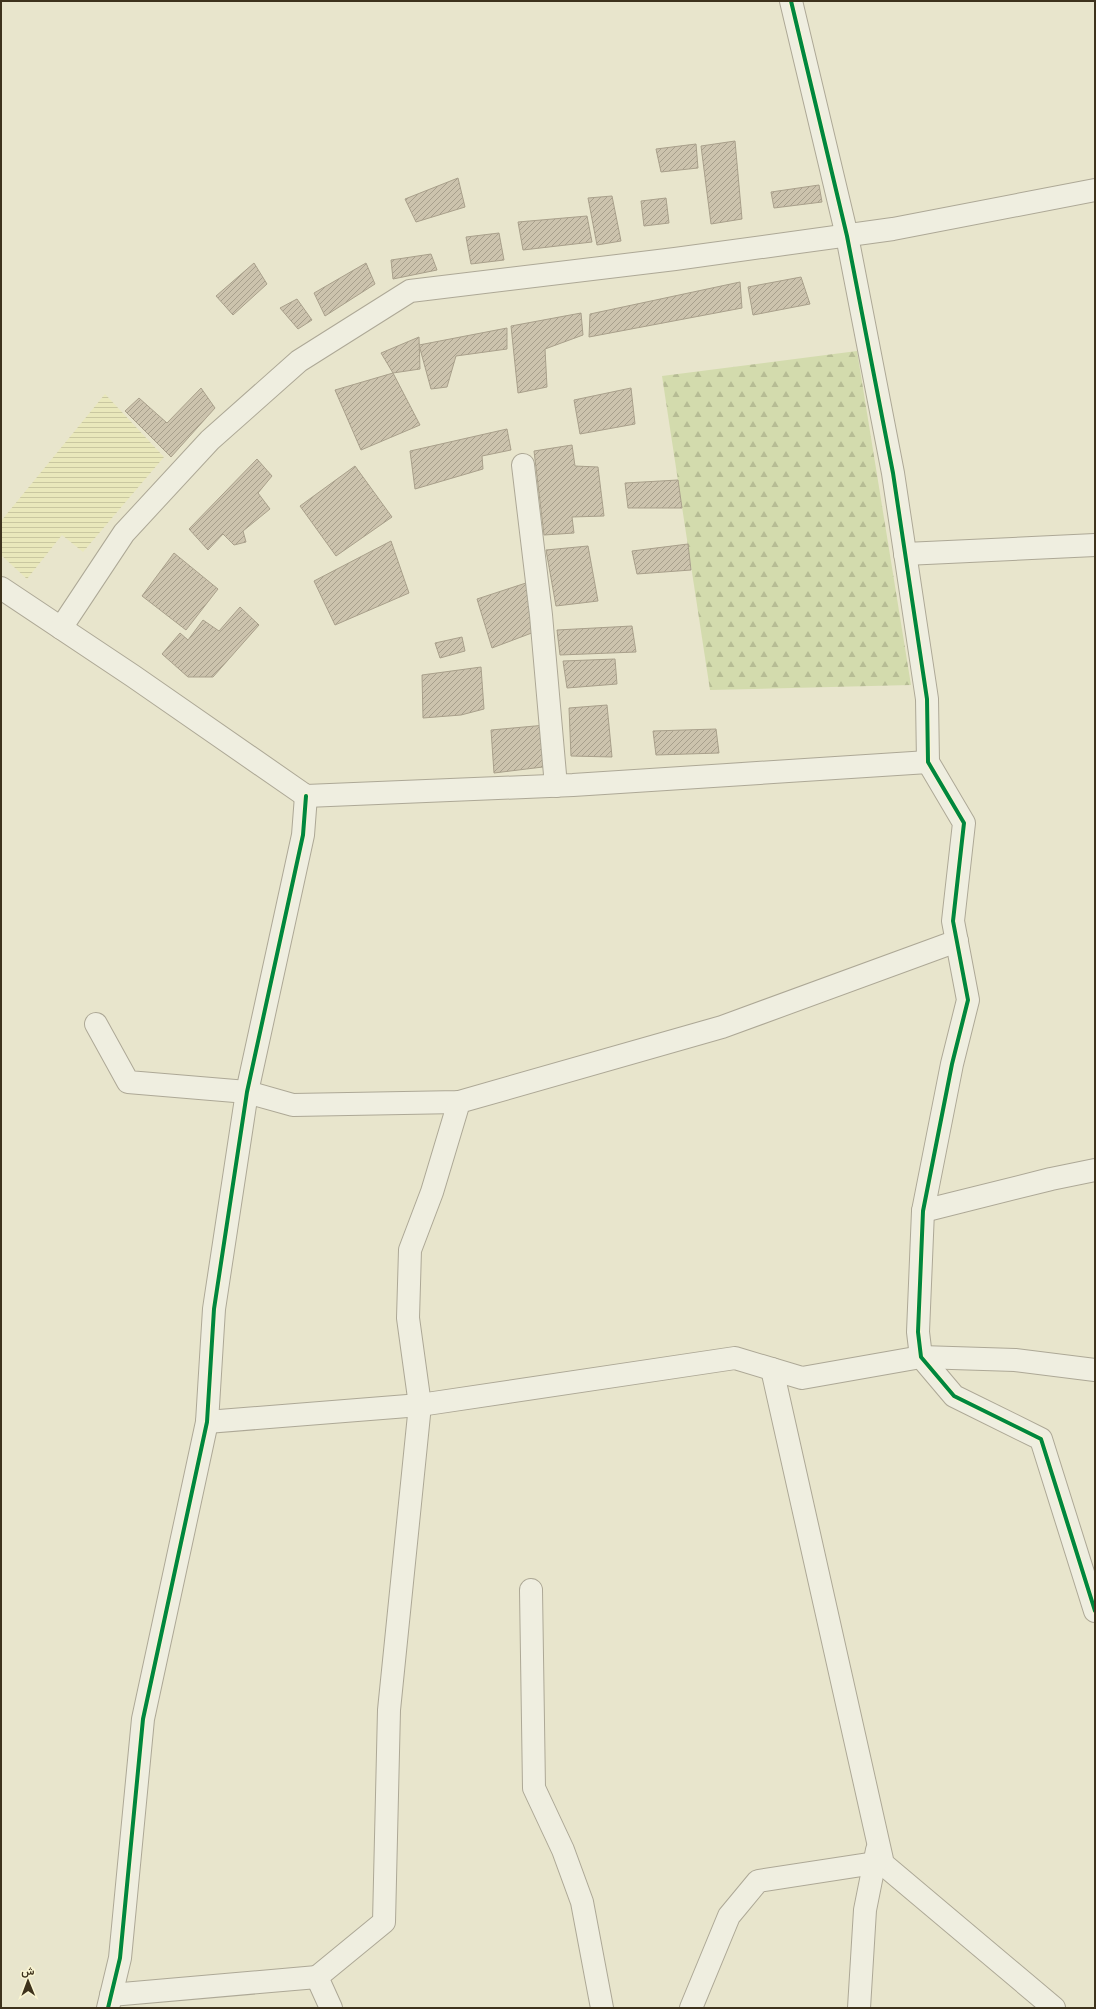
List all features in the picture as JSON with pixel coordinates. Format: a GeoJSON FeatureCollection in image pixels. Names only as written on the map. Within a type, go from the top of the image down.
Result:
{"type":"FeatureCollection","features":[{"type":"Feature","properties":{"kind":"street"},"geometry":{"type":"LineString","coordinates":[[791,1],[847,236],[893,473],[927,699],[928,762],[964,823],[953,921],[968,1000],[952,1064],[923,1211],[918,1332],[921,1357],[954,1396],[1041,1439],[1095,1611]]}},
{"type":"Feature","properties":{"kind":"street"},"geometry":{"type":"LineString","coordinates":[[61,628],[124,533],[210,440],[299,361],[410,291],[667,260],[847,236],[893,229],[1095,190]]}},
{"type":"Feature","properties":{"kind":"street"},"geometry":{"type":"LineString","coordinates":[[523,464],[541,615],[556,786]]}},
{"type":"Feature","properties":{"kind":"street"},"geometry":{"type":"LineString","coordinates":[[905,554],[1095,545]]}},
{"type":"Feature","properties":{"kind":"street"},"geometry":{"type":"LineString","coordinates":[[1,588],[134,676],[306,796],[556,786],[928,762]]}},
{"type":"Feature","properties":{"kind":"street"},"geometry":{"type":"LineString","coordinates":[[306,796],[303,835],[247,1092],[214,1309],[207,1422],[143,1719],[120,1958],[110,2001],[317,1977],[384,1922],[389,1710],[420,1405],[408,1318],[410,1250],[432,1192],[459,1102]]}},
{"type":"Feature","properties":{"kind":"street"},"geometry":{"type":"LineString","coordinates":[[96,1024],[128,1082],[247,1092],[293,1105],[459,1102],[722,1027],[957,942]]}},
{"type":"Feature","properties":{"kind":"street"},"geometry":{"type":"LineString","coordinates":[[923,1211],[1051,1179],[1095,1170]]}},
{"type":"Feature","properties":{"kind":"street"},"geometry":{"type":"LineString","coordinates":[[207,1422],[420,1405],[735,1358],[802,1378],[921,1357],[1015,1360],[1095,1370]]}},
{"type":"Feature","properties":{"kind":"street"},"geometry":{"type":"LineString","coordinates":[[772,1369],[877,1854],[883,1864],[1054,2008]]}},
{"type":"Feature","properties":{"kind":"street"},"geometry":{"type":"LineString","coordinates":[[531,1590],[534,1788],[563,1850],[582,1902],[602,2008]]}},
{"type":"Feature","properties":{"kind":"street"},"geometry":{"type":"LineString","coordinates":[[691,2008],[729,1916],[758,1882],[877,1854]]}},
{"type":"Feature","properties":{"kind":"street"},"geometry":{"type":"LineString","coordinates":[[859,2008],[865,1910],[877,1854]]}},
{"type":"Feature","properties":{"kind":"street"},"geometry":{"type":"LineString","coordinates":[[317,1977],[331,2008]]}},
{"type":"Feature","properties":{"kind":"green space"},"geometry":{"type":"Polygon","coordinates":[[[857,351],[911,685],[710,690],[662,376],[857,351]]]}},
{"type":"Feature","properties":{"kind":"green space"},"geometry":{"type":"Polygon","coordinates":[[[105,394],[164,457],[83,552],[62,535],[27,579],[1,555],[1,521],[105,394]]]}},
{"type":"Feature","properties":{"kind":"building"},"geometry":{"type":"Polygon","coordinates":[[[735,141],[742,219],[711,224],[701,146],[735,141]]]}},
{"type":"Feature","properties":{"kind":"building"},"geometry":{"type":"Polygon","coordinates":[[[696,144],[698,168],[661,172],[656,149],[696,144]]]}},
{"type":"Feature","properties":{"kind":"building"},"geometry":{"type":"Polygon","coordinates":[[[458,178],[465,207],[416,222],[405,199],[458,178]]]}},
{"type":"Feature","properties":{"kind":"building"},"geometry":{"type":"Polygon","coordinates":[[[819,185],[822,202],[774,208],[771,192],[819,185]]]}},
{"type":"Feature","properties":{"kind":"building"},"geometry":{"type":"Polygon","coordinates":[[[612,196],[621,241],[597,245],[588,198],[612,196]]]}},
{"type":"Feature","properties":{"kind":"building"},"geometry":{"type":"Polygon","coordinates":[[[666,198],[669,223],[644,226],[641,201],[666,198]]]}},
{"type":"Feature","properties":{"kind":"building"},"geometry":{"type":"Polygon","coordinates":[[[587,216],[592,242],[523,250],[518,222],[587,216]]]}},
{"type":"Feature","properties":{"kind":"building"},"geometry":{"type":"Polygon","coordinates":[[[499,233],[504,260],[471,264],[466,237],[499,233]]]}},
{"type":"Feature","properties":{"kind":"building"},"geometry":{"type":"Polygon","coordinates":[[[431,254],[437,270],[393,279],[391,260],[431,254]]]}},
{"type":"Feature","properties":{"kind":"building"},"geometry":{"type":"Polygon","coordinates":[[[254,263],[267,284],[233,315],[216,296],[254,263]]]}},
{"type":"Feature","properties":{"kind":"building"},"geometry":{"type":"Polygon","coordinates":[[[366,263],[375,284],[325,316],[314,293],[366,263]]]}},
{"type":"Feature","properties":{"kind":"building"},"geometry":{"type":"Polygon","coordinates":[[[801,277],[810,304],[753,315],[748,287],[801,277]]]}},
{"type":"Feature","properties":{"kind":"building"},"geometry":{"type":"Polygon","coordinates":[[[740,282],[742,308],[589,337],[590,314],[740,282]]]}},
{"type":"Feature","properties":{"kind":"building"},"geometry":{"type":"Polygon","coordinates":[[[297,299],[312,320],[298,329],[280,308],[297,299]]]}},
{"type":"Feature","properties":{"kind":"building"},"geometry":{"type":"Polygon","coordinates":[[[581,313],[583,335],[545,349],[547,387],[518,393],[511,326],[581,313]]]}},
{"type":"Feature","properties":{"kind":"building"},"geometry":{"type":"Polygon","coordinates":[[[507,328],[507,349],[456,356],[447,387],[431,389],[419,345],[507,328]]]}},
{"type":"Feature","properties":{"kind":"building"},"geometry":{"type":"Polygon","coordinates":[[[419,337],[420,369],[393,373],[381,353],[419,337]]]}},
{"type":"Feature","properties":{"kind":"building"},"geometry":{"type":"Polygon","coordinates":[[[393,373],[420,425],[361,450],[335,390],[393,373]]]}},
{"type":"Feature","properties":{"kind":"building"},"geometry":{"type":"Polygon","coordinates":[[[201,388],[215,408],[171,457],[125,411],[139,398],[167,423],[201,388]]]}},
{"type":"Feature","properties":{"kind":"building"},"geometry":{"type":"Polygon","coordinates":[[[631,388],[635,424],[580,434],[574,400],[631,388]]]}},
{"type":"Feature","properties":{"kind":"building"},"geometry":{"type":"Polygon","coordinates":[[[507,429],[511,450],[482,456],[483,469],[415,489],[410,451],[507,429]]]}},
{"type":"Feature","properties":{"kind":"building"},"geometry":{"type":"Polygon","coordinates":[[[572,445],[575,466],[598,467],[604,516],[572,517],[574,533],[544,535],[534,451],[572,445]]]}},
{"type":"Feature","properties":{"kind":"building"},"geometry":{"type":"Polygon","coordinates":[[[257,459],[272,476],[258,493],[270,509],[243,531],[246,542],[234,545],[223,534],[208,550],[189,529],[257,459]]]}},
{"type":"Feature","properties":{"kind":"building"},"geometry":{"type":"Polygon","coordinates":[[[355,466],[392,517],[336,556],[300,506],[355,466]]]}},
{"type":"Feature","properties":{"kind":"building"},"geometry":{"type":"Polygon","coordinates":[[[678,480],[682,508],[628,508],[625,483],[678,480]]]}},
{"type":"Feature","properties":{"kind":"building"},"geometry":{"type":"Polygon","coordinates":[[[391,541],[409,593],[335,625],[314,581],[391,541]]]}},
{"type":"Feature","properties":{"kind":"building"},"geometry":{"type":"Polygon","coordinates":[[[688,544],[691,570],[637,574],[632,551],[688,544]]]}},
{"type":"Feature","properties":{"kind":"building"},"geometry":{"type":"Polygon","coordinates":[[[588,546],[598,601],[556,606],[546,550],[588,546]]]}},
{"type":"Feature","properties":{"kind":"building"},"geometry":{"type":"Polygon","coordinates":[[[174,553],[218,589],[186,630],[142,596],[174,553]]]}},
{"type":"Feature","properties":{"kind":"building"},"geometry":{"type":"Polygon","coordinates":[[[529,582],[537,631],[492,648],[477,599],[529,582]]]}},
{"type":"Feature","properties":{"kind":"building"},"geometry":{"type":"Polygon","coordinates":[[[240,607],[259,625],[213,677],[188,677],[162,654],[180,633],[188,640],[203,620],[219,631],[240,607]]]}},
{"type":"Feature","properties":{"kind":"building"},"geometry":{"type":"Polygon","coordinates":[[[632,626],[636,652],[560,655],[557,630],[632,626]]]}},
{"type":"Feature","properties":{"kind":"building"},"geometry":{"type":"Polygon","coordinates":[[[462,637],[465,651],[440,658],[435,643],[462,637]]]}},
{"type":"Feature","properties":{"kind":"building"},"geometry":{"type":"Polygon","coordinates":[[[615,659],[617,684],[567,688],[563,661],[615,659]]]}},
{"type":"Feature","properties":{"kind":"building"},"geometry":{"type":"Polygon","coordinates":[[[481,667],[484,709],[461,715],[423,718],[422,675],[481,667]]]}},
{"type":"Feature","properties":{"kind":"building"},"geometry":{"type":"Polygon","coordinates":[[[607,705],[612,757],[571,756],[569,708],[607,705]]]}},
{"type":"Feature","properties":{"kind":"building"},"geometry":{"type":"Polygon","coordinates":[[[546,725],[551,766],[494,773],[491,730],[546,725]]]}},
{"type":"Feature","properties":{"kind":"building"},"geometry":{"type":"Polygon","coordinates":[[[716,729],[719,753],[656,755],[653,731],[716,729]]]}},
{"type":"Feature","properties":{"kind":"cycle path"},"geometry":{"type":"LineString","coordinates":[[791,1],[847,236],[893,473],[927,699],[928,762],[964,823],[953,921],[968,1000],[952,1064],[923,1211],[918,1332],[921,1357],[954,1396],[1041,1439],[1095,1611]]}},
{"type":"Feature","properties":{"kind":"cycle path"},"geometry":{"type":"LineString","coordinates":[[108,2008],[120,1958],[143,1719],[207,1422],[214,1309],[247,1092],[303,835],[306,796]]}}]}
